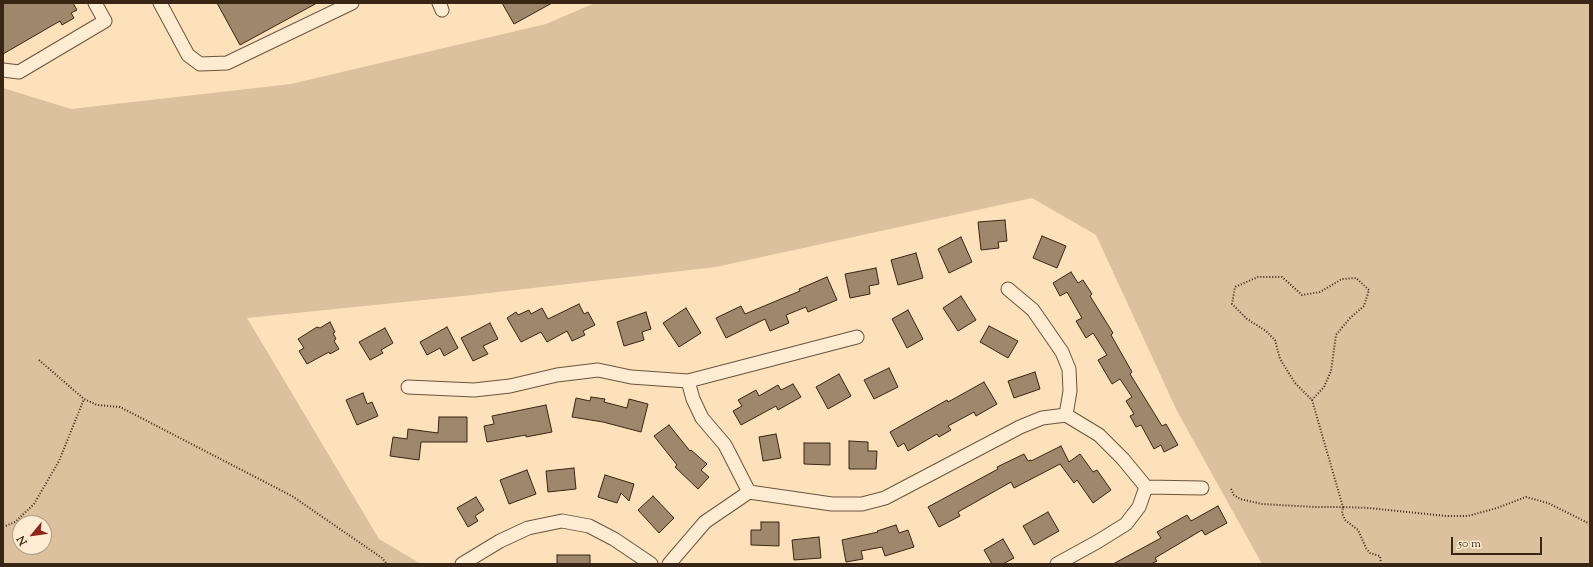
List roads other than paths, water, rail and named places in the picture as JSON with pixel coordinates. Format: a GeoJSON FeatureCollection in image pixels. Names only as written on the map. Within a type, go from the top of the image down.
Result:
{"type":"FeatureCollection","features":[{"type":"Feature","properties":{"kind":"street"},"geometry":{"type":"LineString","coordinates":[[3,70],[19,72],[105,21],[95,3]]}},
{"type":"Feature","properties":{"kind":"street"},"geometry":{"type":"LineString","coordinates":[[160,3],[188,55],[200,64],[227,62],[352,3]]}},
{"type":"Feature","properties":{"kind":"street"},"geometry":{"type":"LineString","coordinates":[[1008,289],[1033,310],[1062,352],[1069,369],[1070,391],[1066,415]]}},
{"type":"Feature","properties":{"kind":"street"},"geometry":{"type":"LineString","coordinates":[[408,387],[474,390],[510,386],[557,375],[598,370],[631,377],[688,381],[857,337]]}},
{"type":"Feature","properties":{"kind":"street"},"geometry":{"type":"LineString","coordinates":[[688,381],[693,399],[702,418],[725,446],[749,492]]}},
{"type":"Feature","properties":{"kind":"street"},"geometry":{"type":"LineString","coordinates":[[669,564],[704,522],[749,492],[832,504],[862,504],[885,498],[1020,427],[1042,418],[1066,415],[1099,435],[1123,459],[1146,487],[1202,488]]}},
{"type":"Feature","properties":{"kind":"street"},"geometry":{"type":"LineString","coordinates":[[1057,564],[1126,524],[1139,507],[1146,487]]}},
{"type":"Feature","properties":{"kind":"street"},"geometry":{"type":"LineString","coordinates":[[462,564],[500,540],[528,528],[562,521],[589,526],[614,539],[651,564]]}}]}
